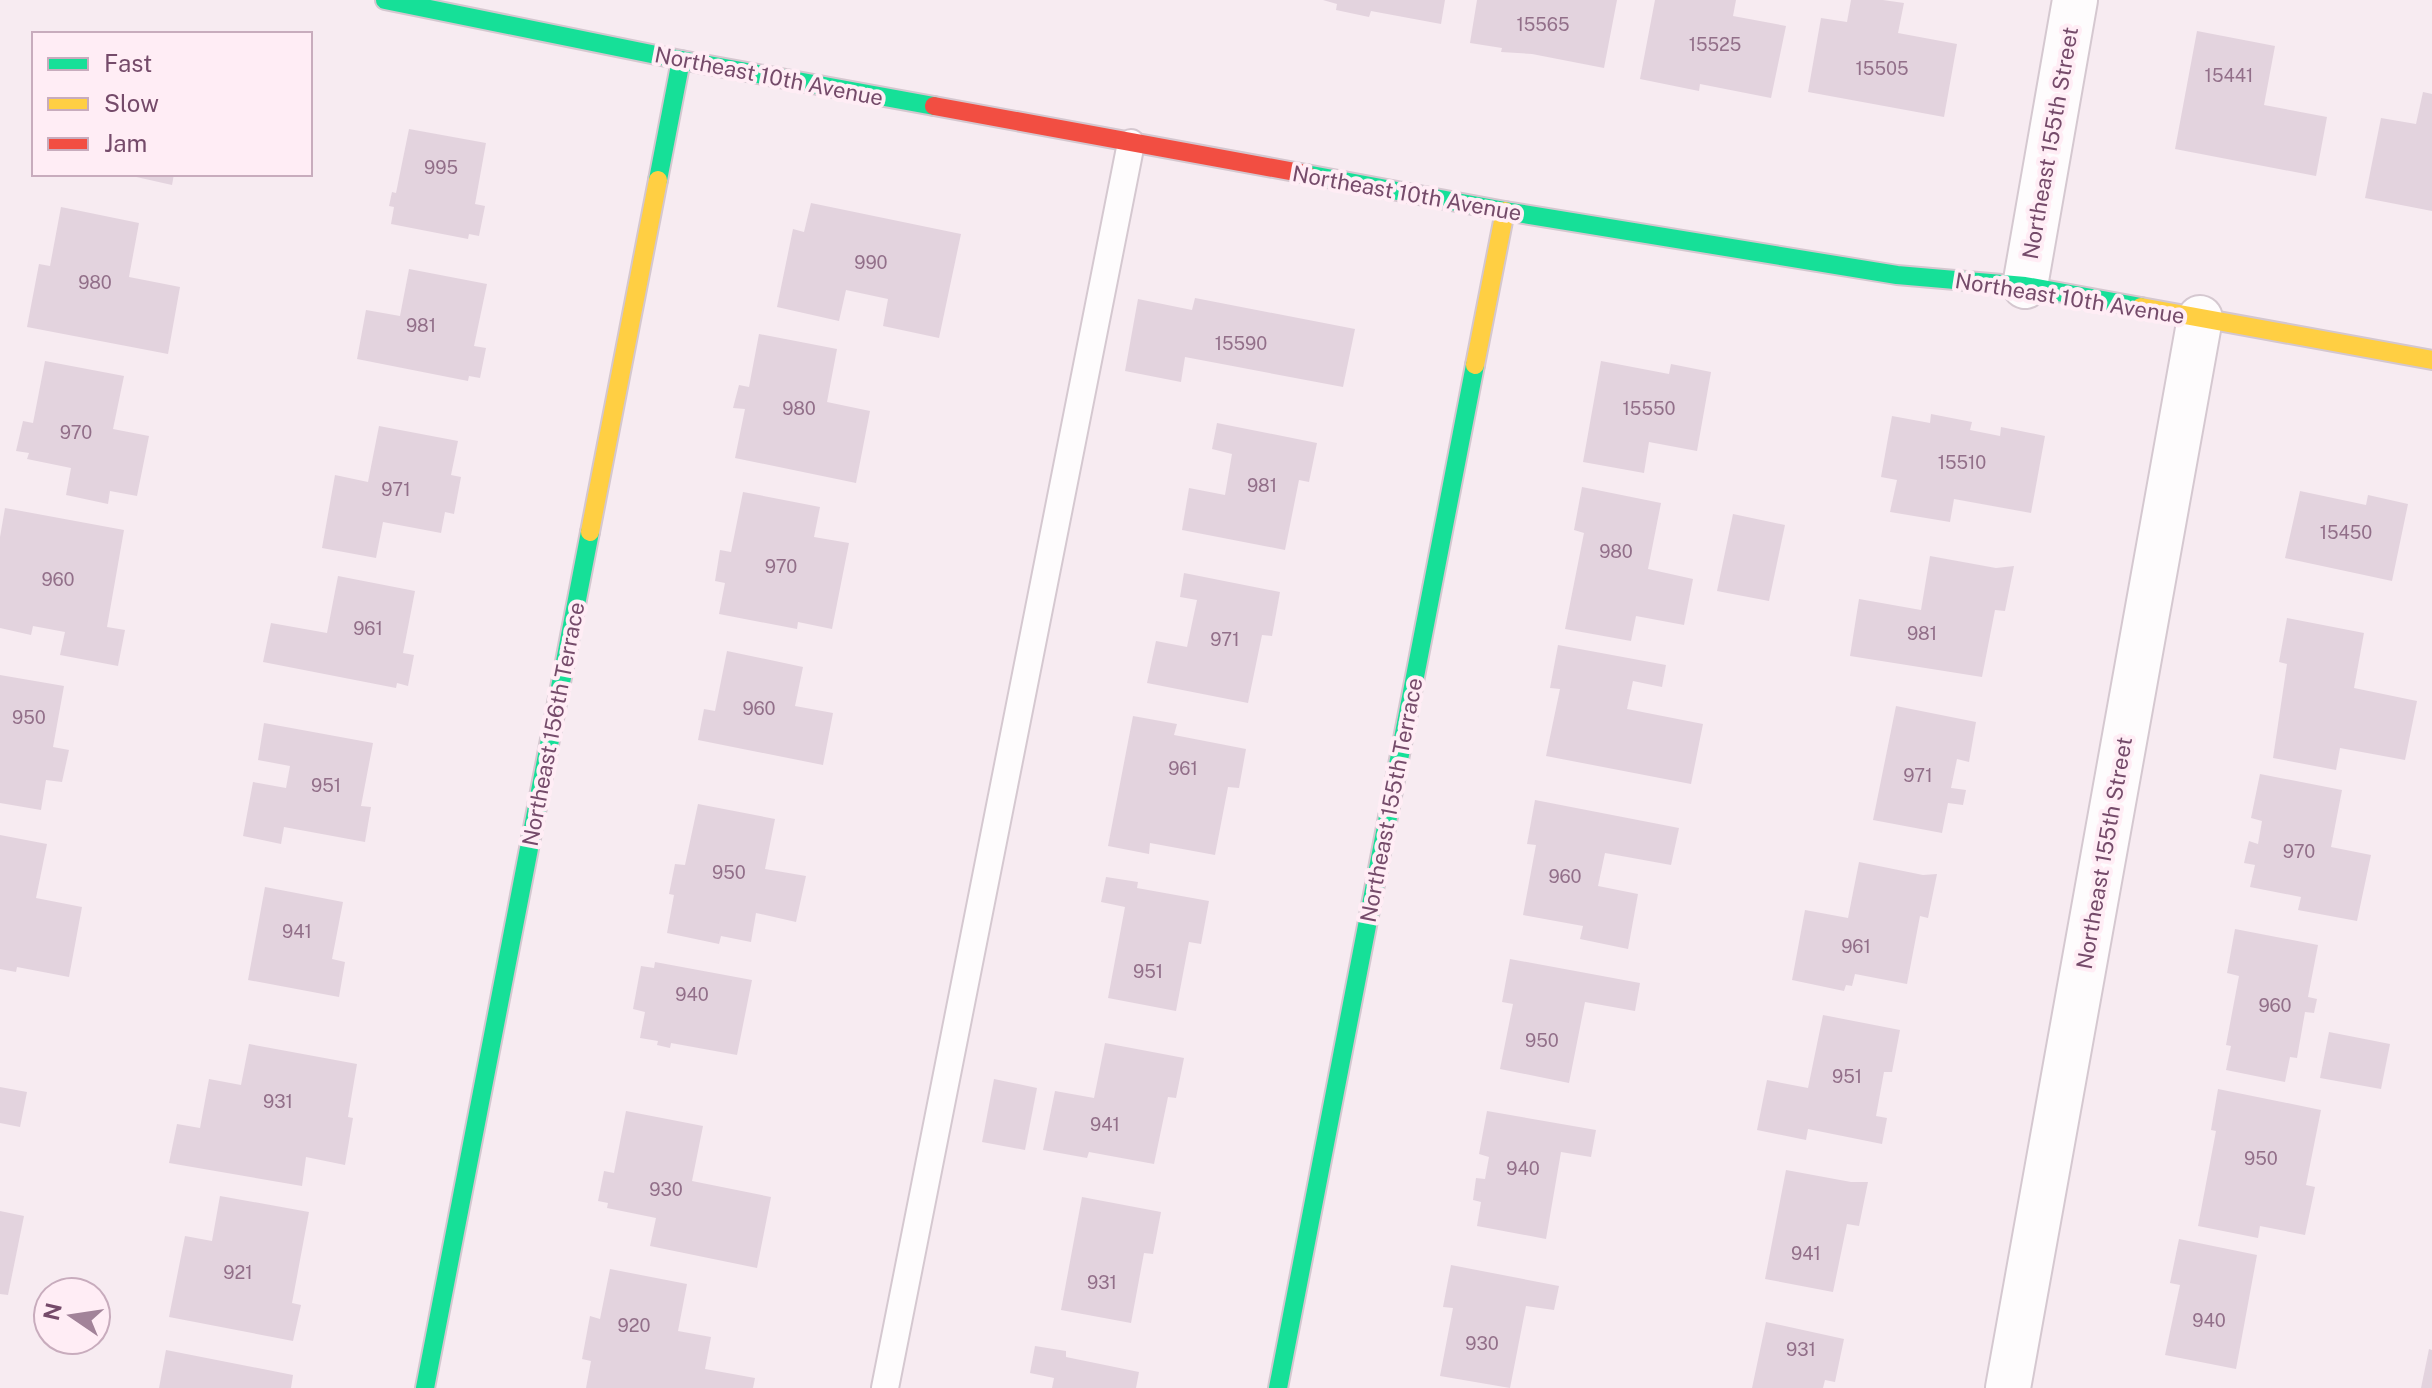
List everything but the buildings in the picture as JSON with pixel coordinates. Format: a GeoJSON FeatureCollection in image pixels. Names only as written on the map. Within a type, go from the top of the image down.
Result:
{"type":"FeatureCollection","features":[{"type":"Feature","properties":{"kind":"street","name":"Northeast 10th Avenue"},"geometry":{"type":"LineString","coordinates":[[385,0],[681,60],[1505,211],[1897,275],[2025,286],[2432,360]]}},
{"type":"Feature","properties":{"kind":"street","name":"Northeast 155th Street"},"geometry":{"type":"LineString","coordinates":[[2025,286],[2075,0]]}},
{"type":"Feature","properties":{"kind":"street","name":"Northeast 156th Terrace"},"geometry":{"type":"LineString","coordinates":[[425,1388],[681,60]]}},
{"type":"Feature","properties":{"kind":"street","name":"Northeast 155th Terrace"},"geometry":{"type":"LineString","coordinates":[[1278,1388],[1505,211]]}},
{"type":"Feature","properties":{"kind":"street","name":"Northeast 155th Street"},"geometry":{"type":"LineString","coordinates":[[2008,1388],[2200,318]]}},
{"type":"Feature","properties":{"kind":"lane"},"geometry":{"type":"LineString","coordinates":[[885,1388],[1131,143]]}},
{"type":"Feature","properties":{"kind":"traffic: fast"},"geometry":{"type":"LineString","coordinates":[[385,0],[681,60],[934,106]]}},
{"type":"Feature","properties":{"kind":"traffic: fast"},"geometry":{"type":"LineString","coordinates":[[658,180],[681,60]]}},
{"type":"Feature","properties":{"kind":"traffic: fast"},"geometry":{"type":"LineString","coordinates":[[1306,174],[1505,211],[1897,275],[2025,286],[2141,307]]}},
{"type":"Feature","properties":{"kind":"traffic: fast"},"geometry":{"type":"LineString","coordinates":[[1278,1388],[1475,365]]}},
{"type":"Feature","properties":{"kind":"traffic: fast"},"geometry":{"type":"LineString","coordinates":[[425,1388],[590,532]]}},
{"type":"Feature","properties":{"kind":"traffic: slow"},"geometry":{"type":"LineString","coordinates":[[590,532],[658,180]]}},
{"type":"Feature","properties":{"kind":"traffic: slow"},"geometry":{"type":"LineString","coordinates":[[1475,365],[1505,211]]}},
{"type":"Feature","properties":{"kind":"traffic: slow"},"geometry":{"type":"LineString","coordinates":[[2141,307],[2432,360]]}},
{"type":"Feature","properties":{"kind":"traffic: jam"},"geometry":{"type":"LineString","coordinates":[[934,106],[1306,174]]}}]}
